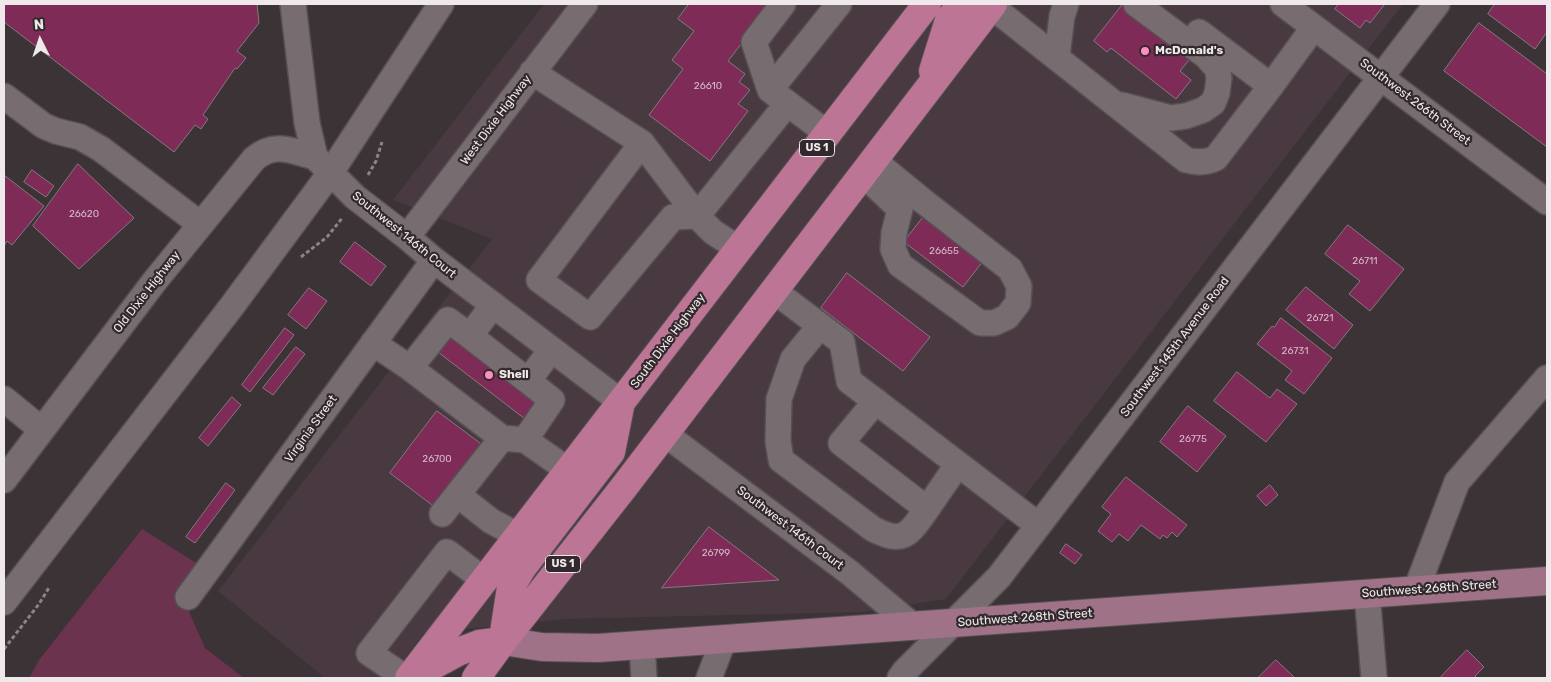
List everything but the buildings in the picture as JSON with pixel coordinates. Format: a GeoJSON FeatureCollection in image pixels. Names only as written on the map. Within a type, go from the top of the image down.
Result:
{"type":"FeatureCollection","features":[{"type":"Feature","properties":{"kind":"highway","name":"South Dixie Highway"},"geometry":{"type":"LineString","coordinates":[[408,678],[927,4]]}},
{"type":"Feature","properties":{"kind":"highway"},"geometry":{"type":"LineString","coordinates":[[927,89],[949,20],[961,4]]}},
{"type":"Feature","properties":{"kind":"highway","name":"US 1"},"geometry":{"type":"LineString","coordinates":[[476,678],[665,434],[992,5]]}},
{"type":"Feature","properties":{"kind":"highway"},"geometry":{"type":"LineString","coordinates":[[408,678],[458,652],[479,644],[503,641],[511,587],[522,568],[611,452],[621,402]]}},
{"type":"Feature","properties":{"kind":"main road","name":"Southwest 268th Street"},"geometry":{"type":"LineString","coordinates":[[503,641],[542,647],[598,648],[1547,581]]}},
{"type":"Feature","properties":{"kind":"street"},"geometry":{"type":"LineString","coordinates":[[292,4],[307,123],[323,165]]}},
{"type":"Feature","properties":{"kind":"street"},"geometry":{"type":"LineString","coordinates":[[4,602],[226,313],[323,165],[441,4]]}},
{"type":"Feature","properties":{"kind":"street","name":"West Dixie Highway"},"geometry":{"type":"LineString","coordinates":[[407,237],[585,4]]}},
{"type":"Feature","properties":{"kind":"street"},"geometry":{"type":"LineString","coordinates":[[782,4],[754,42],[779,97],[828,134]]}},
{"type":"Feature","properties":{"kind":"street"},"geometry":{"type":"LineString","coordinates":[[697,216],[779,97],[839,4]]}},
{"type":"Feature","properties":{"kind":"street"},"geometry":{"type":"LineString","coordinates":[[1057,56],[1062,16],[1066,4]]}},
{"type":"Feature","properties":{"kind":"street"},"geometry":{"type":"LineString","coordinates":[[1113,103],[1171,118],[1186,116],[1202,110],[1213,103],[1217,93],[1219,78],[1217,68],[1206,56],[1136,4]]}},
{"type":"Feature","properties":{"kind":"street"},"geometry":{"type":"LineString","coordinates":[[1162,4],[1271,86]]}},
{"type":"Feature","properties":{"kind":"street","name":"Southwest 266th Street"},"geometry":{"type":"LineString","coordinates":[[1283,4],[1382,76],[1547,202]]}},
{"type":"Feature","properties":{"kind":"street","name":"Southwest 145th Avenue Road"},"geometry":{"type":"LineString","coordinates":[[900,678],[999,577],[1437,4]]}},
{"type":"Feature","properties":{"kind":"street"},"geometry":{"type":"LineString","coordinates":[[992,5],[1186,160],[1194,162],[1216,158],[1314,27]]}},
{"type":"Feature","properties":{"kind":"street"},"geometry":{"type":"LineString","coordinates":[[532,72],[642,143],[697,216],[713,232],[739,249]]}},
{"type":"Feature","properties":{"kind":"street"},"geometry":{"type":"LineString","coordinates":[[4,96],[44,126],[80,137],[101,148],[200,224]]}},
{"type":"Feature","properties":{"kind":"street"},"geometry":{"type":"LineString","coordinates":[[642,143],[539,280],[590,318],[673,217],[697,216]]}},
{"type":"Feature","properties":{"kind":"street","name":"Old Dixie Highway"},"geometry":{"type":"LineString","coordinates":[[4,480],[148,290],[200,224],[260,153],[280,148],[291,150],[323,165]]}},
{"type":"Feature","properties":{"kind":"street","name":"Southwest 146th Court"},"geometry":{"type":"LineString","coordinates":[[323,165],[355,197],[434,260],[621,402]]}},
{"type":"Feature","properties":{"kind":"street"},"geometry":{"type":"LineString","coordinates":[[868,167],[911,205],[1010,269],[1018,286],[1018,303],[1006,317],[994,323],[980,322],[900,265],[893,250],[894,233],[911,205]]}},
{"type":"Feature","properties":{"kind":"street","name":"Virginia Street"},"geometry":{"type":"LineString","coordinates":[[188,597],[434,260]]}},
{"type":"Feature","properties":{"kind":"street"},"geometry":{"type":"LineString","coordinates":[[774,291],[842,342],[849,381],[1038,525]]}},
{"type":"Feature","properties":{"kind":"street"},"geometry":{"type":"LineString","coordinates":[[470,336],[493,305]]}},
{"type":"Feature","properties":{"kind":"street"},"geometry":{"type":"LineString","coordinates":[[410,368],[448,320],[552,400],[458,495],[442,514]]}},
{"type":"Feature","properties":{"kind":"street"},"geometry":{"type":"LineString","coordinates":[[820,326],[793,359],[779,399],[778,441],[782,460],[873,529],[886,536],[896,537],[910,532],[958,464]]}},
{"type":"Feature","properties":{"kind":"street"},"geometry":{"type":"LineString","coordinates":[[373,343],[513,439],[568,470]]}},
{"type":"Feature","properties":{"kind":"street"},"geometry":{"type":"LineString","coordinates":[[528,381],[551,350]]}},
{"type":"Feature","properties":{"kind":"street"},"geometry":{"type":"LineString","coordinates":[[1416,590],[1458,482],[1547,378]]}},
{"type":"Feature","properties":{"kind":"street"},"geometry":{"type":"LineString","coordinates":[[4,399],[42,430]]}},
{"type":"Feature","properties":{"kind":"street"},"geometry":{"type":"LineString","coordinates":[[876,401],[841,443],[927,509]]}},
{"type":"Feature","properties":{"kind":"street","name":"Southwest 146th Court"},"geometry":{"type":"LineString","coordinates":[[665,434],[850,573],[912,625]]}},
{"type":"Feature","properties":{"kind":"street"},"geometry":{"type":"LineString","coordinates":[[458,495],[491,522],[519,536]]}},
{"type":"Feature","properties":{"kind":"street"},"geometry":{"type":"LineString","coordinates":[[408,678],[369,653],[447,552],[484,580]]}},
{"type":"Feature","properties":{"kind":"street"},"geometry":{"type":"LineString","coordinates":[[1367,593],[1374,678]]}},
{"type":"Feature","properties":{"kind":"street"},"geometry":{"type":"LineString","coordinates":[[709,678],[724,639]]}},
{"type":"Feature","properties":{"kind":"street"},"geometry":{"type":"LineString","coordinates":[[642,644],[644,678]]}},
{"type":"Feature","properties":{"kind":"shaded area"},"geometry":{"type":"Polygon","coordinates":[[[544,4],[1403,4],[946,599],[862,612],[564,619],[424,633],[390,678],[325,678],[218,591],[492,239],[393,200],[544,4]]]}},
{"type":"Feature","properties":{"kind":"shaded area"},"geometry":{"type":"Polygon","coordinates":[[[142,529],[198,564],[180,591],[205,648],[244,678],[29,678],[39,660],[142,529]]]}},
{"type":"Feature","properties":{"kind":"place","name":"McDonald's"},"geometry":{"type":"Point","coordinates":[1145,51]}},
{"type":"Feature","properties":{"kind":"place","name":"Shell"},"geometry":{"type":"Point","coordinates":[489,375]}}]}
